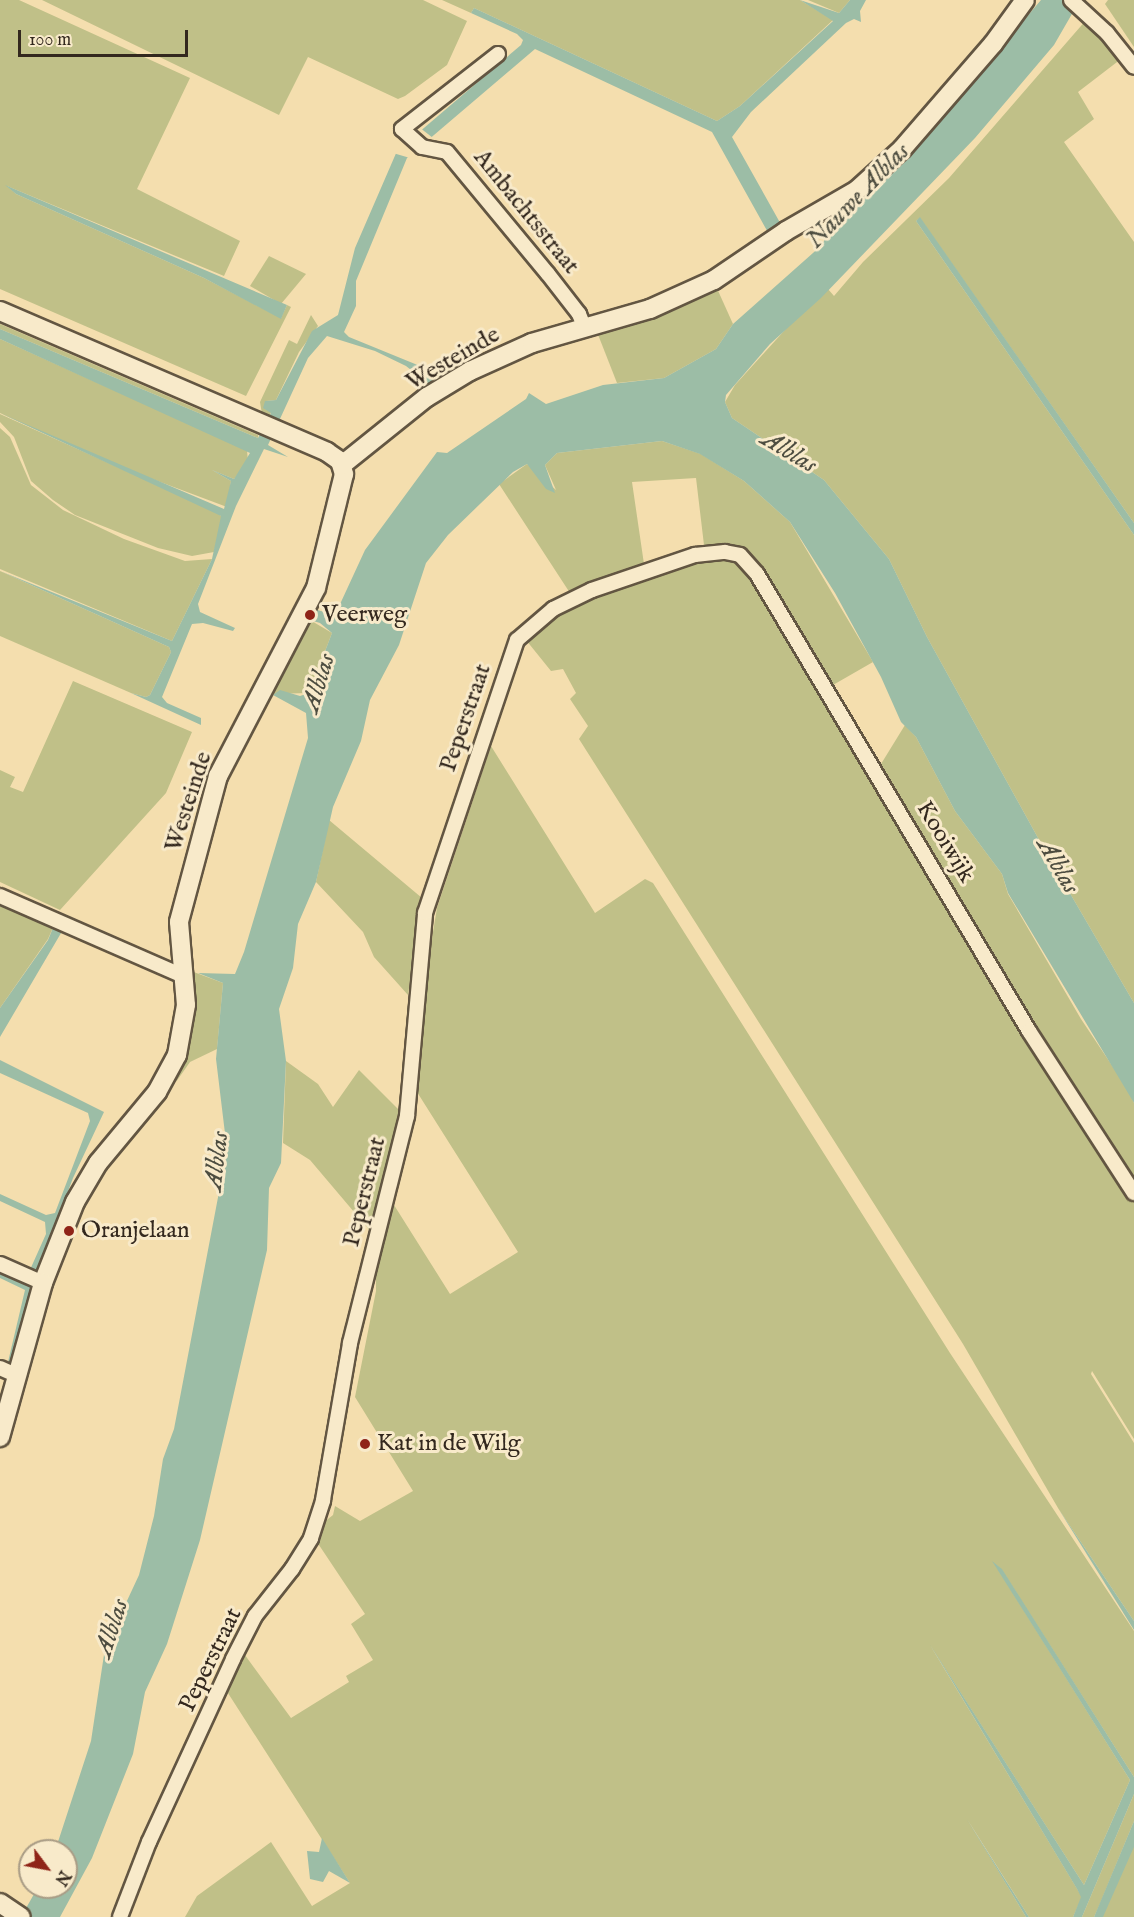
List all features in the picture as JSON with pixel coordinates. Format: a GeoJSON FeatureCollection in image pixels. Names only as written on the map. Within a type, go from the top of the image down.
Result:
{"type":"FeatureCollection","features":[{"type":"Feature","properties":{"kind":"street","name":"Westeinde"},"geometry":{"type":"LineString","coordinates":[[0,1437],[43,1283],[82,1187],[157,1092],[177,1054],[186,1005],[179,935],[182,904],[218,776],[316,588],[340,497],[342,465],[427,397],[470,371],[532,343],[650,309],[714,280],[786,231],[858,190],[902,149],[993,44],[1025,0]]}},
{"type":"Feature","properties":{"kind":"street"},"geometry":{"type":"LineString","coordinates":[[1076,4],[1134,67]]}},
{"type":"Feature","properties":{"kind":"street","name":"Ambachtsstraat"},"geometry":{"type":"LineString","coordinates":[[498,54],[402,129],[422,147],[447,152],[549,274],[579,314],[585,329]]}},
{"type":"Feature","properties":{"kind":"street"},"geometry":{"type":"LineString","coordinates":[[0,311],[334,455],[342,465]]}},
{"type":"Feature","properties":{"kind":"street","name":"Kooiwijk"},"geometry":{"type":"LineString","coordinates":[[695,555],[725,552],[740,555],[757,574],[1029,1031],[1134,1193]]}},
{"type":"Feature","properties":{"kind":"street","name":"Peperstraat"},"geometry":{"type":"LineString","coordinates":[[120,1917],[149,1842],[233,1659],[255,1616],[292,1569],[310,1538],[323,1500],[350,1342],[407,1116],[425,913],[518,640],[553,609],[592,590],[695,555]]}},
{"type":"Feature","properties":{"kind":"street"},"geometry":{"type":"LineString","coordinates":[[0,896],[183,976]]}},
{"type":"Feature","properties":{"kind":"street"},"geometry":{"type":"LineString","coordinates":[[0,1264],[43,1283]]}},
{"type":"Feature","properties":{"kind":"street"},"geometry":{"type":"LineString","coordinates":[[0,1368],[18,1376]]}},
{"type":"Feature","properties":{"kind":"street"},"geometry":{"type":"LineString","coordinates":[[0,1903],[19,1915]]}},
{"type":"Feature","properties":{"kind":"green space"},"geometry":{"type":"Polygon","coordinates":[[[0,0],[19,0],[190,78],[137,189],[240,241],[224,276],[7,186],[16,194],[204,278],[281,318],[287,305],[291,307],[246,396],[0,289],[0,0]]]}},
{"type":"Feature","properties":{"kind":"green space"},"geometry":{"type":"Polygon","coordinates":[[[42,0],[423,0],[467,21],[447,65],[405,96],[398,99],[308,57],[279,115],[42,0]]]}},
{"type":"Feature","properties":{"kind":"green space"},"geometry":{"type":"Polygon","coordinates":[[[442,0],[800,0],[833,20],[740,106],[717,121],[474,8],[471,13],[442,0]]]}},
{"type":"Feature","properties":{"kind":"green space"},"geometry":{"type":"Polygon","coordinates":[[[808,0],[850,0],[839,13],[808,0]]]}},
{"type":"Feature","properties":{"kind":"green space"},"geometry":{"type":"Polygon","coordinates":[[[1108,0],[1134,0],[1134,47],[1105,4],[1108,0]]]}},
{"type":"Feature","properties":{"kind":"green space"},"geometry":{"type":"Polygon","coordinates":[[[1087,19],[1121,59],[1078,92],[1094,119],[1064,142],[1134,242],[1134,523],[920,218],[916,221],[1134,535],[1134,1003],[1043,847],[927,637],[889,559],[824,480],[732,418],[725,402],[735,385],[794,320],[828,289],[834,296],[863,262],[949,178],[1087,19]]]}},
{"type":"Feature","properties":{"kind":"green space"},"geometry":{"type":"Polygon","coordinates":[[[269,256],[306,274],[281,304],[250,286],[269,256]]]}},
{"type":"Feature","properties":{"kind":"green space"},"geometry":{"type":"Polygon","coordinates":[[[715,284],[733,324],[716,349],[664,378],[617,383],[597,332],[715,284]]]}},
{"type":"Feature","properties":{"kind":"green space"},"geometry":{"type":"Polygon","coordinates":[[[311,315],[318,326],[299,352],[276,400],[266,401],[272,410],[269,417],[262,414],[260,402],[289,340],[297,344],[311,315]]]}},
{"type":"Feature","properties":{"kind":"green space"},"geometry":{"type":"Polygon","coordinates":[[[0,324],[258,435],[258,438],[0,329],[0,324]]]}},
{"type":"Feature","properties":{"kind":"green space"},"geometry":{"type":"Polygon","coordinates":[[[0,339],[247,450],[248,462],[234,479],[212,470],[231,481],[227,507],[107,462],[0,413],[0,339]]]}},
{"type":"Feature","properties":{"kind":"green space"},"geometry":{"type":"Polygon","coordinates":[[[0,414],[217,512],[222,517],[214,552],[192,556],[158,548],[75,515],[31,481],[14,437],[0,422],[0,414]]]}},
{"type":"Feature","properties":{"kind":"green space"},"geometry":{"type":"Polygon","coordinates":[[[0,428],[10,437],[31,485],[63,510],[124,539],[185,561],[212,559],[172,641],[0,569],[0,428]]]}},
{"type":"Feature","properties":{"kind":"green space"},"geometry":{"type":"Polygon","coordinates":[[[662,441],[701,454],[744,481],[790,522],[873,662],[833,685],[755,558],[729,543],[704,545],[696,478],[632,482],[644,564],[570,593],[499,484],[527,464],[556,490],[545,465],[557,453],[662,441]]]}},
{"type":"Feature","properties":{"kind":"green space"},"geometry":{"type":"Polygon","coordinates":[[[726,558],[746,570],[754,582],[1134,1198],[1134,1439],[1092,1371],[1091,1374],[1134,1443],[1134,1621],[1058,1508],[963,1344],[579,739],[588,726],[570,699],[576,693],[563,669],[551,671],[526,640],[561,610],[589,596],[695,560],[726,558]]]}},
{"type":"Feature","properties":{"kind":"green space"},"geometry":{"type":"Polygon","coordinates":[[[0,571],[169,647],[171,652],[150,695],[146,697],[131,693],[0,636],[0,571]]]}},
{"type":"Feature","properties":{"kind":"green space"},"geometry":{"type":"Polygon","coordinates":[[[310,620],[332,633],[309,693],[270,694],[310,620]]]}},
{"type":"Feature","properties":{"kind":"green space"},"geometry":{"type":"Polygon","coordinates":[[[73,681],[192,732],[166,793],[60,910],[0,882],[0,770],[15,777],[10,787],[23,792],[73,681]]]}},
{"type":"Feature","properties":{"kind":"green space"},"geometry":{"type":"Polygon","coordinates":[[[905,725],[916,737],[955,811],[1002,874],[1008,894],[1081,1019],[1129,1091],[1134,1103],[1134,1179],[1053,1055],[881,764],[905,725]]]}},
{"type":"Feature","properties":{"kind":"green space"},"geometry":{"type":"Polygon","coordinates":[[[491,746],[595,913],[645,879],[653,883],[950,1353],[1134,1631],[1134,1777],[1002,1570],[994,1563],[1130,1780],[1084,1885],[930,1645],[1082,1897],[1073,1917],[1029,1917],[967,1819],[1026,1917],[185,1917],[197,1896],[271,1842],[312,1906],[350,1883],[226,1690],[242,1651],[291,1718],[349,1682],[346,1676],[373,1660],[351,1624],[365,1614],[317,1542],[323,1523],[333,1515],[335,1506],[360,1521],[413,1491],[355,1397],[376,1291],[376,1268],[394,1205],[450,1294],[518,1252],[417,1092],[426,974],[437,908],[491,746]]]}},
{"type":"Feature","properties":{"kind":"green space"},"geometry":{"type":"Polygon","coordinates":[[[329,820],[422,898],[408,995],[374,957],[363,932],[316,882],[329,820]]]}},
{"type":"Feature","properties":{"kind":"green space"},"geometry":{"type":"Polygon","coordinates":[[[0,903],[55,923],[48,939],[0,1008],[0,903]]]}},
{"type":"Feature","properties":{"kind":"green space"},"geometry":{"type":"Polygon","coordinates":[[[191,971],[223,983],[217,1049],[190,1062],[176,1082],[193,1020],[191,971]]]}},
{"type":"Feature","properties":{"kind":"green space"},"geometry":{"type":"Polygon","coordinates":[[[286,1061],[318,1084],[333,1107],[359,1070],[399,1110],[371,1232],[310,1160],[283,1143],[286,1061]]]}},
{"type":"Feature","properties":{"kind":"green space"},"geometry":{"type":"Polygon","coordinates":[[[1134,1794],[1134,1821],[1099,1906],[1094,1917],[1082,1917],[1134,1794]]]}},
{"type":"Feature","properties":{"kind":"green space"},"geometry":{"type":"Polygon","coordinates":[[[1134,1837],[1134,1917],[1100,1917],[1134,1837]]]}},
{"type":"Feature","properties":{"kind":"water"},"geometry":{"type":"Polygon","coordinates":[[[800,0],[839,13],[850,0],[866,0],[860,11],[861,22],[854,19],[846,23],[751,112],[732,137],[783,228],[770,236],[712,132],[535,49],[407,158],[356,281],[356,306],[344,332],[349,337],[442,375],[429,384],[406,366],[375,351],[327,336],[308,358],[268,445],[288,457],[264,449],[236,506],[198,604],[200,612],[235,628],[233,631],[203,623],[192,624],[162,697],[167,703],[201,718],[201,725],[131,693],[146,697],[150,695],[171,652],[169,647],[0,571],[172,641],[212,559],[221,516],[0,413],[224,509],[231,481],[212,470],[234,479],[250,453],[0,339],[0,329],[258,438],[271,413],[263,408],[265,401],[276,400],[312,331],[338,315],[355,248],[397,151],[521,45],[523,40],[517,34],[471,13],[474,8],[717,121],[740,106],[833,21],[800,0]]]}},
{"type":"Feature","properties":{"kind":"water","name":"Alblas"},"geometry":{"type":"Polygon","coordinates":[[[1041,0],[1080,0],[1054,45],[975,138],[821,298],[770,344],[726,395],[725,402],[732,418],[824,480],[889,559],[927,637],[1043,847],[1134,1003],[1134,1103],[1008,893],[1002,874],[955,811],[916,737],[901,722],[881,677],[835,593],[790,522],[744,481],[700,454],[662,441],[557,453],[545,465],[555,493],[546,489],[527,464],[513,472],[448,535],[426,563],[399,645],[370,700],[361,741],[333,807],[316,882],[298,924],[293,968],[279,1009],[286,1061],[281,1163],[269,1188],[267,1250],[200,1540],[167,1644],[145,1692],[133,1754],[92,1858],[78,1884],[78,1839],[59,1839],[91,1741],[105,1648],[139,1575],[154,1516],[163,1459],[174,1429],[227,1150],[216,1059],[223,983],[198,973],[235,974],[244,952],[308,738],[306,713],[273,695],[280,690],[300,696],[309,693],[332,633],[320,623],[310,620],[314,609],[335,615],[365,550],[437,452],[447,453],[526,399],[529,393],[546,404],[603,385],[664,378],[716,349],[733,324],[822,245],[833,223],[855,201],[899,167],[1041,0]]]}},
{"type":"Feature","properties":{"kind":"water"},"geometry":{"type":"Polygon","coordinates":[[[5,185],[287,305],[281,319],[204,278],[16,194],[5,185]]]}},
{"type":"Feature","properties":{"kind":"water"},"geometry":{"type":"Polygon","coordinates":[[[920,217],[1134,523],[1134,535],[916,221],[920,217]]]}},
{"type":"Feature","properties":{"kind":"water"},"geometry":{"type":"Polygon","coordinates":[[[55,923],[64,928],[0,1037],[0,1008],[48,940],[55,923]]]}},
{"type":"Feature","properties":{"kind":"water"},"geometry":{"type":"Polygon","coordinates":[[[0,1060],[104,1112],[73,1178],[31,1291],[12,1362],[8,1362],[25,1290],[0,1278],[0,1270],[25,1281],[46,1234],[45,1222],[0,1201],[0,1194],[46,1215],[55,1213],[90,1121],[88,1113],[0,1073],[0,1060]]]}},
{"type":"Feature","properties":{"kind":"water"},"geometry":{"type":"Polygon","coordinates":[[[1058,1508],[1134,1621],[1134,1630],[1058,1508]]]}},
{"type":"Feature","properties":{"kind":"water"},"geometry":{"type":"Polygon","coordinates":[[[992,1561],[1002,1569],[1134,1777],[1134,1794],[1082,1917],[1073,1917],[1081,1897],[1077,1889],[929,1643],[1084,1885],[1130,1780],[992,1561]]]}},
{"type":"Feature","properties":{"kind":"water"},"geometry":{"type":"Polygon","coordinates":[[[966,1818],[1029,1917],[1026,1917],[966,1818]]]}},
{"type":"Feature","properties":{"kind":"water"},"geometry":{"type":"Polygon","coordinates":[[[1134,1821],[1134,1847],[1103,1917],[1094,1917],[1134,1821]]]}},
{"type":"Feature","properties":{"kind":"water"},"geometry":{"type":"Polygon","coordinates":[[[322,1838],[350,1883],[329,1871],[323,1882],[310,1879],[307,1851],[319,1852],[322,1838]]]}},
{"type":"Feature","properties":{"kind":"water"},"geometry":{"type":"Polygon","coordinates":[[[31,1899],[70,1899],[60,1917],[21,1917],[31,1899]]]}},
{"type":"Feature","properties":{"kind":"pier"},"geometry":{"type":"Polygon","coordinates":[[[419,127],[433,138],[410,158],[393,153],[419,127]]]}},
{"type":"Feature","properties":{"kind":"place","name":"Veerweg"},"geometry":{"type":"Point","coordinates":[310,615]}},
{"type":"Feature","properties":{"kind":"place","name":"Oranjelaan"},"geometry":{"type":"Point","coordinates":[69,1231]}},
{"type":"Feature","properties":{"kind":"place","name":"Kat in de Wilg"},"geometry":{"type":"Point","coordinates":[365,1444]}},
{"type":"Feature","properties":{"kind":"water label","name":"Nauwe Alblas"},"geometry":{"type":"Point","coordinates":[858,196]}}]}
